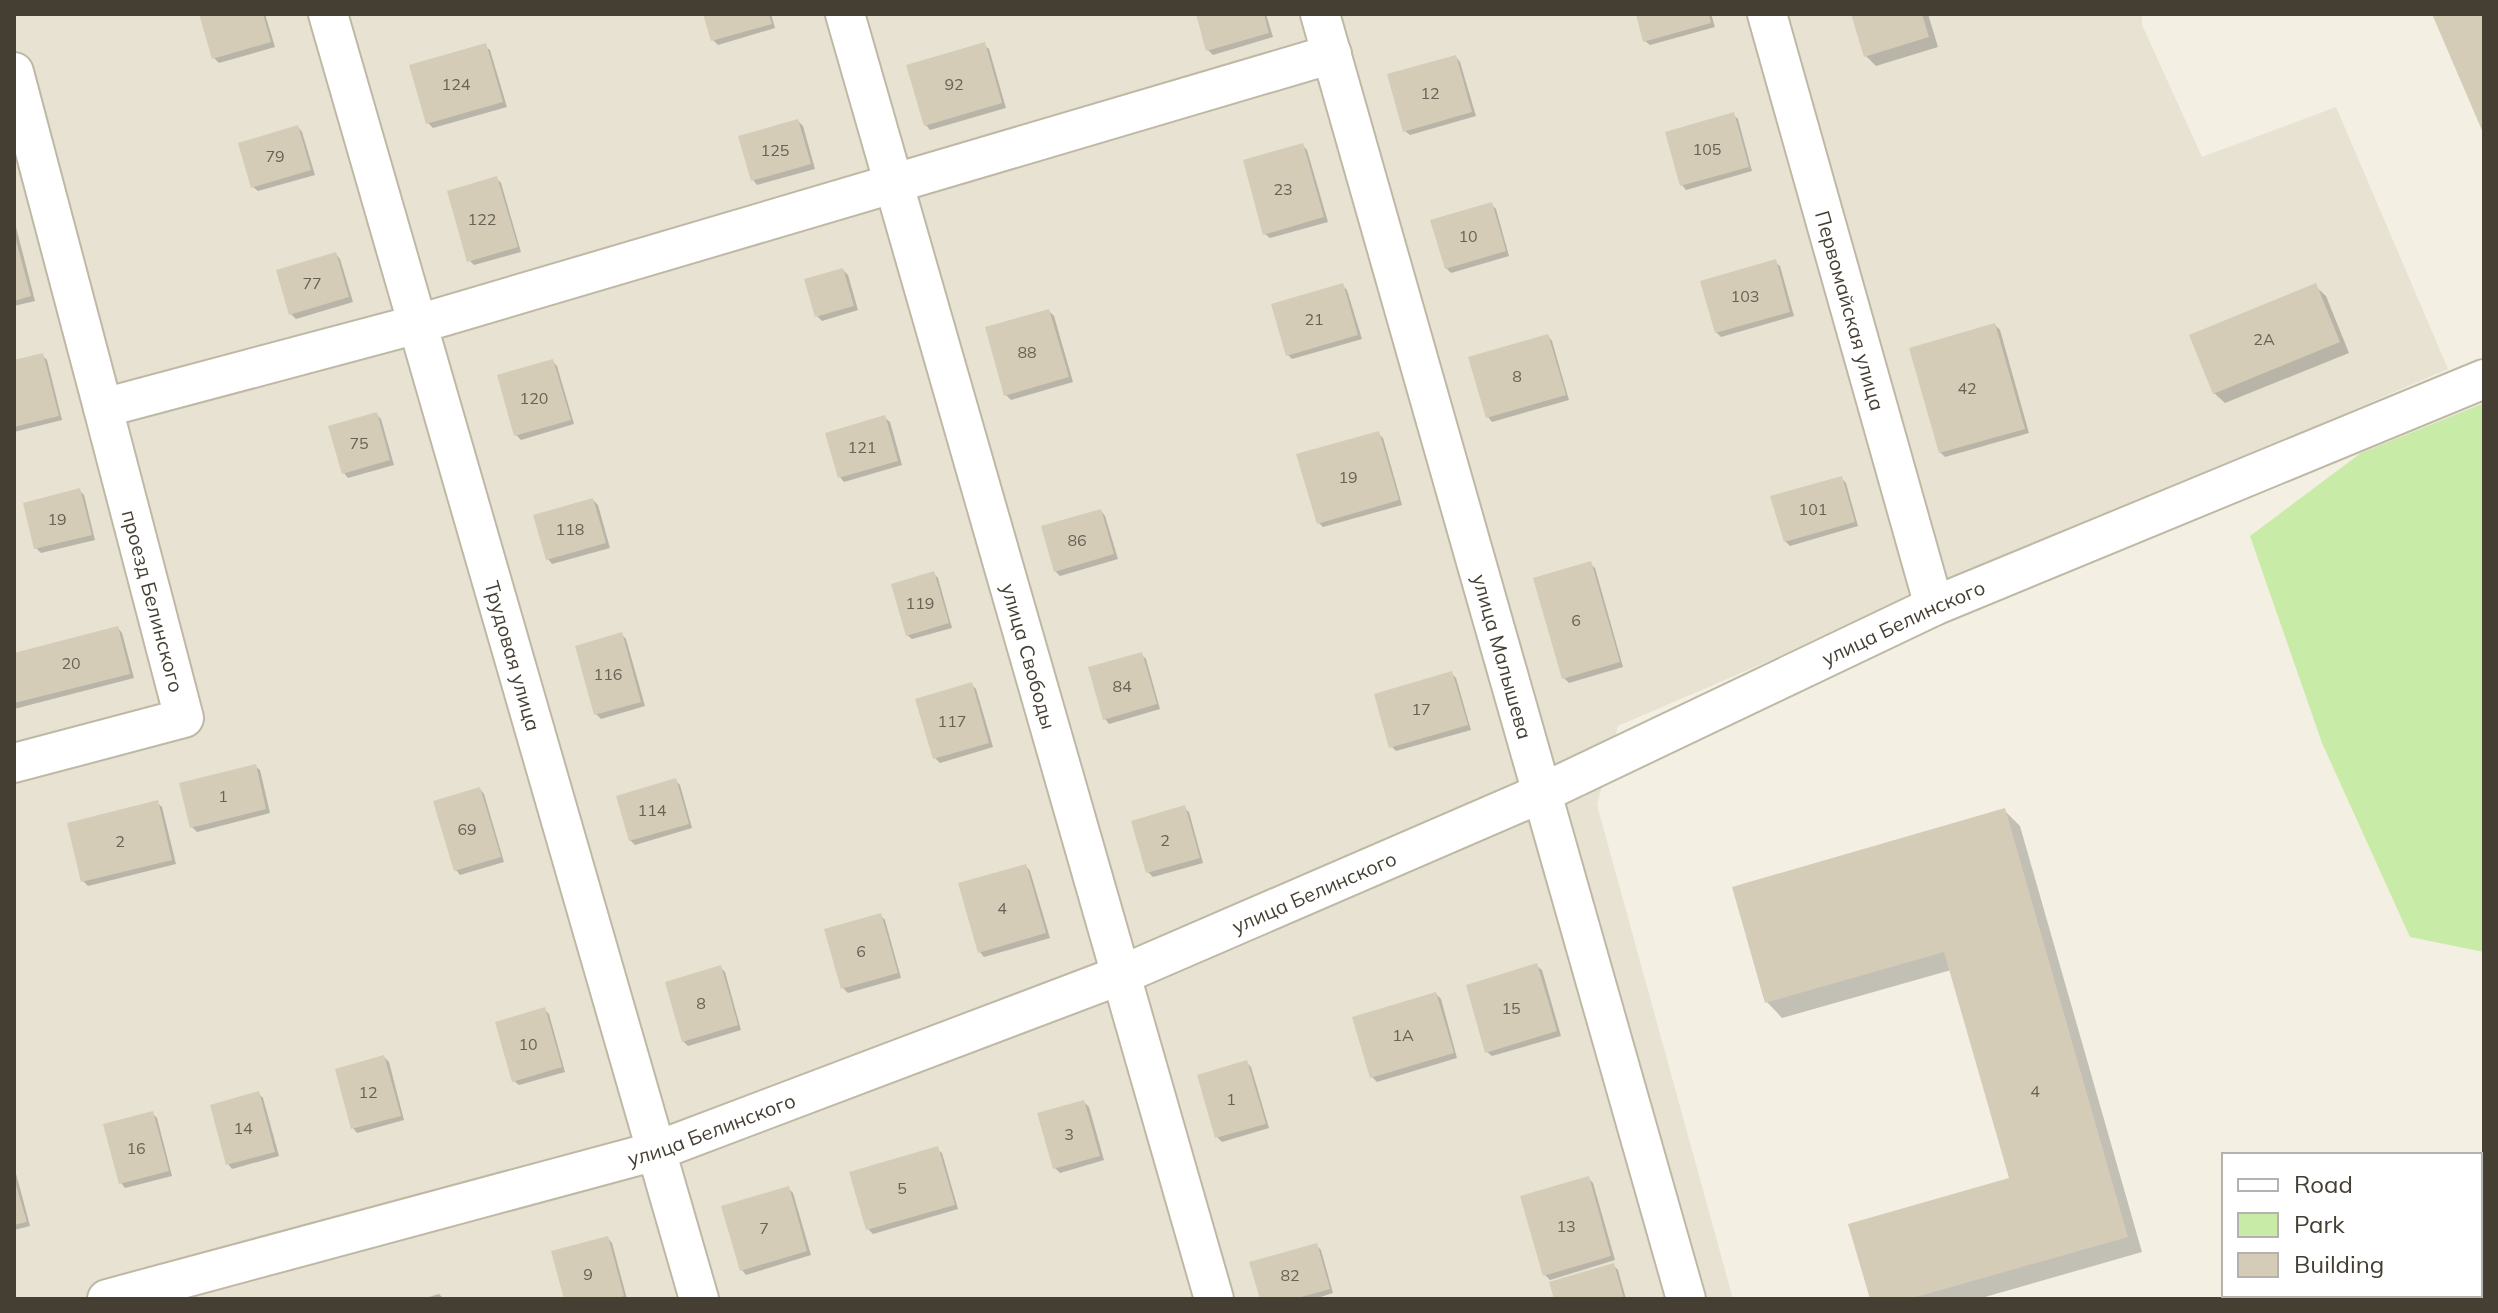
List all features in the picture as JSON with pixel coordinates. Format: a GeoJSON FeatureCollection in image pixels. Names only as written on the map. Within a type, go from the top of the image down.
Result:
{"type":"FeatureCollection","features":[{"type":"Feature","properties":{"kind":"street","name":"Трудовая улица"},"geometry":{"type":"LineString","coordinates":[[328,14],[699,1299]]}},
{"type":"Feature","properties":{"kind":"street","name":"улица Свободы"},"geometry":{"type":"LineString","coordinates":[[845,14],[1214,1299]]}},
{"type":"Feature","properties":{"kind":"street","name":"улица Малышева"},"geometry":{"type":"LineString","coordinates":[[1320,14],[1686,1299]]}},
{"type":"Feature","properties":{"kind":"street","name":"Первомайская улица"},"geometry":{"type":"LineString","coordinates":[[1767,14],[1934,606]]}},
{"type":"Feature","properties":{"kind":"street"},"geometry":{"type":"LineString","coordinates":[[103,408],[418,324],[1332,54]]}},
{"type":"Feature","properties":{"kind":"street","name":"проезд Белинского"},"geometry":{"type":"LineString","coordinates":[[14,72],[184,718],[14,763]]}},
{"type":"Feature","properties":{"kind":"street","name":"улица Белинского"},"geometry":{"type":"LineString","coordinates":[[107,1299],[656,1151],[1121,975],[1542,793],[1934,606],[2484,379]]}},
{"type":"Feature","properties":{"kind":"shaded area"},"geometry":{"type":"Polygon","coordinates":[[[14,14],[2142,14],[2142,25],[2202,157],[2336,107],[2448,369],[1618,726],[1597,805],[1733,1299],[14,1299],[14,14]]]}},
{"type":"Feature","properties":{"kind":"green space"},"geometry":{"type":"Polygon","coordinates":[[[2484,403],[2484,952],[2410,937],[2322,743],[2250,536],[2361,453],[2484,403]]]}},
{"type":"Feature","properties":{"kind":"building"},"geometry":{"type":"Polygon","coordinates":[[[199,14],[263,14],[271,42],[212,59],[199,14]]]}},
{"type":"Feature","properties":{"kind":"building"},"geometry":{"type":"Polygon","coordinates":[[[703,14],[769,14],[772,24],[711,41],[703,14]]]}},
{"type":"Feature","properties":{"kind":"building"},"geometry":{"type":"Polygon","coordinates":[[[1196,14],[1264,14],[1269,33],[1206,51],[1196,14]]]}},
{"type":"Feature","properties":{"kind":"building"},"geometry":{"type":"Polygon","coordinates":[[[1636,14],[1709,14],[1711,23],[1643,42],[1636,14]]]}},
{"type":"Feature","properties":{"kind":"building"},"geometry":{"type":"Polygon","coordinates":[[[1851,14],[1922,14],[1929,37],[1864,57],[1851,14]]]}},
{"type":"Feature","properties":{"kind":"building"},"geometry":{"type":"Polygon","coordinates":[[[2432,14],[2484,14],[2484,135],[2432,14]]]}},
{"type":"Feature","properties":{"kind":"building"},"geometry":{"type":"Polygon","coordinates":[[[985,42],[1002,103],[924,126],[906,65],[985,42]]]}},
{"type":"Feature","properties":{"kind":"building"},"geometry":{"type":"Polygon","coordinates":[[[486,43],[503,102],[426,124],[409,65],[486,43]]]}},
{"type":"Feature","properties":{"kind":"building"},"geometry":{"type":"Polygon","coordinates":[[[1456,55],[1472,112],[1403,132],[1387,74],[1456,55]]]}},
{"type":"Feature","properties":{"kind":"building"},"geometry":{"type":"Polygon","coordinates":[[[1734,112],[1749,167],[1680,186],[1665,132],[1734,112]]]}},
{"type":"Feature","properties":{"kind":"building"},"geometry":{"type":"Polygon","coordinates":[[[798,119],[811,164],[751,181],[738,136],[798,119]]]}},
{"type":"Feature","properties":{"kind":"building"},"geometry":{"type":"Polygon","coordinates":[[[298,125],[311,170],[251,188],[238,143],[298,125]]]}},
{"type":"Feature","properties":{"kind":"building"},"geometry":{"type":"Polygon","coordinates":[[[1303,143],[1324,217],[1263,235],[1243,160],[1303,143]]]}},
{"type":"Feature","properties":{"kind":"building"},"geometry":{"type":"Polygon","coordinates":[[[497,176],[518,247],[467,262],[447,191],[497,176]]]}},
{"type":"Feature","properties":{"kind":"building"},"geometry":{"type":"Polygon","coordinates":[[[1492,202],[1506,251],[1445,269],[1430,220],[1492,202]]]}},
{"type":"Feature","properties":{"kind":"building"},"geometry":{"type":"Polygon","coordinates":[[[14,233],[31,296],[14,301],[14,233]]]}},
{"type":"Feature","properties":{"kind":"building"},"geometry":{"type":"Polygon","coordinates":[[[336,252],[349,297],[289,315],[276,270],[336,252]]]}},
{"type":"Feature","properties":{"kind":"building"},"geometry":{"type":"Polygon","coordinates":[[[1776,259],[1790,312],[1715,333],[1700,281],[1776,259]]]}},
{"type":"Feature","properties":{"kind":"building"},"geometry":{"type":"Polygon","coordinates":[[[843,268],[854,306],[815,317],[804,279],[843,268]]]}},
{"type":"Feature","properties":{"kind":"building"},"geometry":{"type":"Polygon","coordinates":[[[1343,283],[1358,335],[1286,356],[1271,304],[1343,283]]]}},
{"type":"Feature","properties":{"kind":"building"},"geometry":{"type":"Polygon","coordinates":[[[2316,283],[2340,342],[2213,394],[2189,335],[2316,283]]]}},
{"type":"Feature","properties":{"kind":"building"},"geometry":{"type":"Polygon","coordinates":[[[1049,309],[1069,377],[1004,396],[985,327],[1049,309]]]}},
{"type":"Feature","properties":{"kind":"building"},"geometry":{"type":"Polygon","coordinates":[[[1995,323],[2025,429],[1939,453],[1909,348],[1995,323]]]}},
{"type":"Feature","properties":{"kind":"building"},"geometry":{"type":"Polygon","coordinates":[[[1548,334],[1566,395],[1486,418],[1468,357],[1548,334]]]}},
{"type":"Feature","properties":{"kind":"building"},"geometry":{"type":"Polygon","coordinates":[[[43,353],[59,416],[14,427],[14,360],[43,353]]]}},
{"type":"Feature","properties":{"kind":"building"},"geometry":{"type":"Polygon","coordinates":[[[553,359],[571,420],[514,436],[497,375],[553,359]]]}},
{"type":"Feature","properties":{"kind":"building"},"geometry":{"type":"Polygon","coordinates":[[[377,412],[390,460],[342,474],[328,426],[377,412]]]}},
{"type":"Feature","properties":{"kind":"building"},"geometry":{"type":"Polygon","coordinates":[[[885,415],[898,461],[838,478],[825,433],[885,415]]]}},
{"type":"Feature","properties":{"kind":"building"},"geometry":{"type":"Polygon","coordinates":[[[1379,431],[1399,500],[1317,524],[1296,454],[1379,431]]]}},
{"type":"Feature","properties":{"kind":"building"},"geometry":{"type":"Polygon","coordinates":[[[1842,476],[1855,522],[1784,542],[1770,496],[1842,476]]]}},
{"type":"Feature","properties":{"kind":"building"},"geometry":{"type":"Polygon","coordinates":[[[80,488],[92,535],[34,549],[23,503],[80,488]]]}},
{"type":"Feature","properties":{"kind":"building"},"geometry":{"type":"Polygon","coordinates":[[[593,498],[606,543],[546,560],[533,515],[593,498]]]}},
{"type":"Feature","properties":{"kind":"building"},"geometry":{"type":"Polygon","coordinates":[[[1101,509],[1114,554],[1054,572],[1041,526],[1101,509]]]}},
{"type":"Feature","properties":{"kind":"building"},"geometry":{"type":"Polygon","coordinates":[[[1591,561],[1620,662],[1562,679],[1533,578],[1591,561]]]}},
{"type":"Feature","properties":{"kind":"building"},"geometry":{"type":"Polygon","coordinates":[[[934,571],[949,623],[906,636],[891,584],[934,571]]]}},
{"type":"Feature","properties":{"kind":"building"},"geometry":{"type":"Polygon","coordinates":[[[118,626],[130,674],[14,703],[14,653],[118,626]]]}},
{"type":"Feature","properties":{"kind":"building"},"geometry":{"type":"Polygon","coordinates":[[[622,632],[641,702],[594,715],[575,646],[622,632]]]}},
{"type":"Feature","properties":{"kind":"building"},"geometry":{"type":"Polygon","coordinates":[[[1142,652],[1157,704],[1103,720],[1088,667],[1142,652]]]}},
{"type":"Feature","properties":{"kind":"building"},"geometry":{"type":"Polygon","coordinates":[[[1452,671],[1468,725],[1389,748],[1374,694],[1452,671]]]}},
{"type":"Feature","properties":{"kind":"building"},"geometry":{"type":"Polygon","coordinates":[[[972,682],[989,743],[933,759],[915,699],[972,682]]]}},
{"type":"Feature","properties":{"kind":"building"},"geometry":{"type":"Polygon","coordinates":[[[256,764],[266,809],[190,828],[179,783],[256,764]]]}},
{"type":"Feature","properties":{"kind":"building"},"geometry":{"type":"Polygon","coordinates":[[[676,778],[689,824],[629,841],[616,796],[676,778]]]}},
{"type":"Feature","properties":{"kind":"building"},"geometry":{"type":"Polygon","coordinates":[[[480,787],[501,857],[454,871],[433,801],[480,787]]]}},
{"type":"Feature","properties":{"kind":"building"},"geometry":{"type":"Polygon","coordinates":[[[158,800],[172,860],[81,882],[67,823],[158,800]]]}},
{"type":"Feature","properties":{"kind":"building"},"geometry":{"type":"Polygon","coordinates":[[[1185,805],[1200,858],[1146,873],[1131,821],[1185,805]]]}},
{"type":"Feature","properties":{"kind":"building"},"geometry":{"type":"Polygon","coordinates":[[[2005,808],[2128,1237],[1909,1299],[1870,1299],[1848,1224],[2009,1178],[1944,952],[1765,1003],[1732,887],[2005,808]]]}},
{"type":"Feature","properties":{"kind":"building"},"geometry":{"type":"Polygon","coordinates":[[[1026,864],[1046,933],[978,953],[958,883],[1026,864]]]}},
{"type":"Feature","properties":{"kind":"building"},"geometry":{"type":"Polygon","coordinates":[[[881,913],[898,973],[841,989],[824,929],[881,913]]]}},
{"type":"Feature","properties":{"kind":"building"},"geometry":{"type":"Polygon","coordinates":[[[1537,963],[1557,1031],[1485,1053],[1466,985],[1537,963]]]}},
{"type":"Feature","properties":{"kind":"building"},"geometry":{"type":"Polygon","coordinates":[[[721,965],[738,1025],[682,1042],[665,982],[721,965]]]}},
{"type":"Feature","properties":{"kind":"building"},"geometry":{"type":"Polygon","coordinates":[[[1436,992],[1454,1053],[1370,1078],[1352,1017],[1436,992]]]}},
{"type":"Feature","properties":{"kind":"building"},"geometry":{"type":"Polygon","coordinates":[[[545,1007],[562,1067],[512,1082],[495,1022],[545,1007]]]}},
{"type":"Feature","properties":{"kind":"building"},"geometry":{"type":"Polygon","coordinates":[[[384,1055],[401,1116],[351,1129],[335,1069],[384,1055]]]}},
{"type":"Feature","properties":{"kind":"building"},"geometry":{"type":"Polygon","coordinates":[[[1247,1060],[1266,1124],[1215,1138],[1197,1075],[1247,1060]]]}},
{"type":"Feature","properties":{"kind":"building"},"geometry":{"type":"Polygon","coordinates":[[[259,1091],[275,1152],[226,1165],[210,1105],[259,1091]]]}},
{"type":"Feature","properties":{"kind":"building"},"geometry":{"type":"Polygon","coordinates":[[[1084,1100],[1100,1156],[1053,1169],[1037,1113],[1084,1100]]]}},
{"type":"Feature","properties":{"kind":"building"},"geometry":{"type":"Polygon","coordinates":[[[153,1111],[169,1171],[119,1184],[103,1124],[153,1111]]]}},
{"type":"Feature","properties":{"kind":"building"},"geometry":{"type":"Polygon","coordinates":[[[938,1146],[955,1205],[866,1230],[849,1172],[938,1146]]]}},
{"type":"Feature","properties":{"kind":"building"},"geometry":{"type":"Polygon","coordinates":[[[1589,1176],[1611,1256],[1543,1276],[1520,1196],[1589,1176]]]}},
{"type":"Feature","properties":{"kind":"building"},"geometry":{"type":"Polygon","coordinates":[[[14,1178],[27,1222],[14,1225],[14,1178]]]}},
{"type":"Feature","properties":{"kind":"building"},"geometry":{"type":"Polygon","coordinates":[[[789,1186],[807,1251],[740,1271],[721,1206],[789,1186]]]}},
{"type":"Feature","properties":{"kind":"building"},"geometry":{"type":"Polygon","coordinates":[[[608,1236],[624,1296],[615,1299],[564,1299],[551,1251],[608,1236]]]}},
{"type":"Feature","properties":{"kind":"building"},"geometry":{"type":"Polygon","coordinates":[[[1317,1243],[1330,1289],[1294,1299],[1260,1299],[1249,1262],[1317,1243]]]}},
{"type":"Feature","properties":{"kind":"building"},"geometry":{"type":"Polygon","coordinates":[[[1614,1263],[1624,1299],[1554,1299],[1549,1282],[1614,1263]]]}}]}
